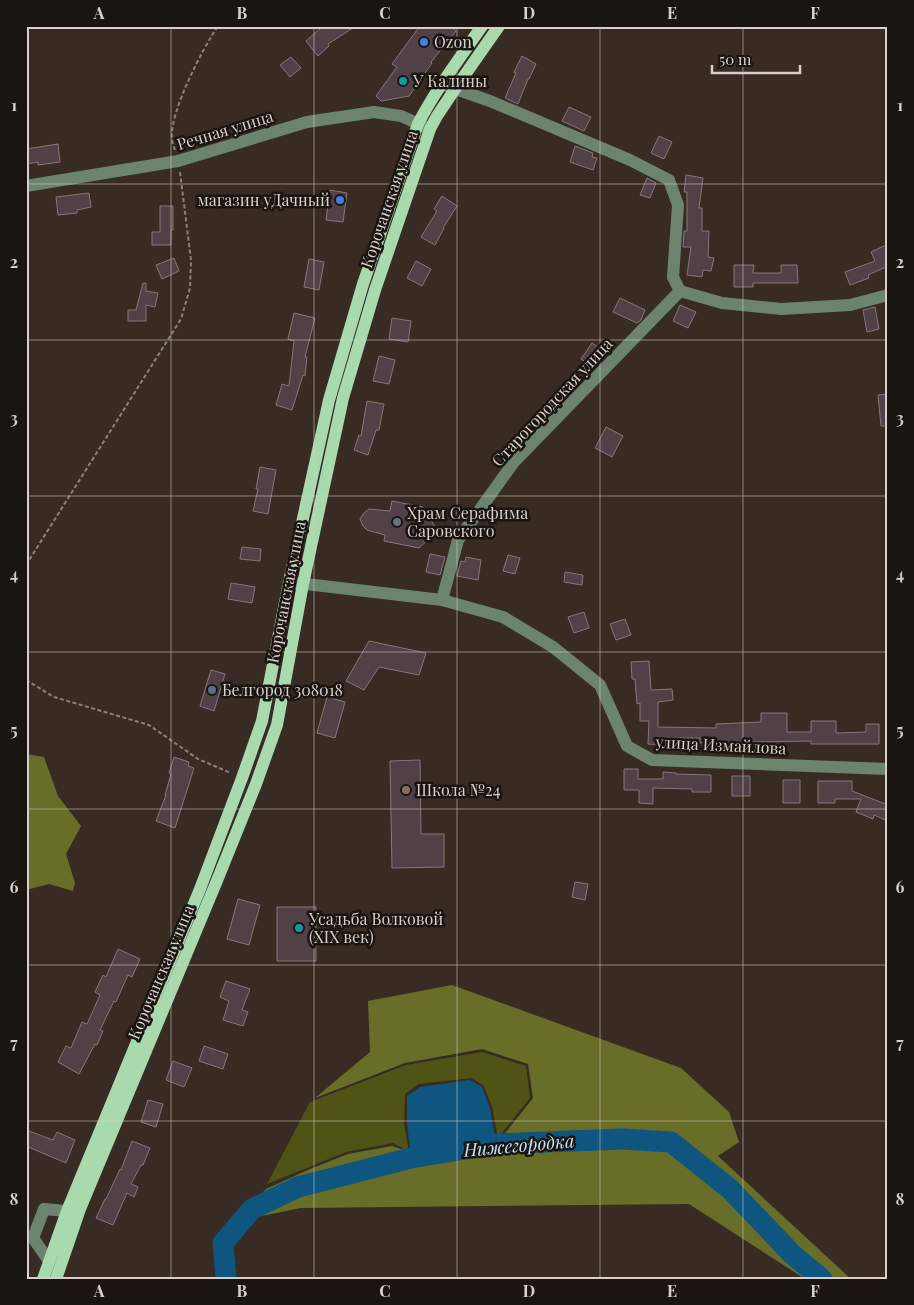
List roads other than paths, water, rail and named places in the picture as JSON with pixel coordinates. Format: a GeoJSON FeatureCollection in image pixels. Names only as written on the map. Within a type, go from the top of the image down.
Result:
{"type":"FeatureCollection","features":[{"type":"Feature","properties":{"kind":"main road","name":"Корочанская улица"},"geometry":{"type":"LineString","coordinates":[[50,1277],[80,1210],[216,882],[256,784],[274,733],[303,584],[343,398],[424,126],[426,110],[482,26]]}},
{"type":"Feature","properties":{"kind":"main road","name":"Корочанская улица"},"geometry":{"type":"LineString","coordinates":[[50,1277],[49,1261],[67,1211],[196,898],[262,721],[289,582],[329,400],[363,284],[424,126],[437,116],[499,26]]}},
{"type":"Feature","properties":{"kind":"street"},"geometry":{"type":"LineString","coordinates":[[442,84],[490,101],[630,160],[669,180],[678,206],[673,277],[680,292],[722,303],[781,309],[850,305],[888,295]]}},
{"type":"Feature","properties":{"kind":"street","name":"Речная улица"},"geometry":{"type":"LineString","coordinates":[[26,186],[178,161],[307,122],[374,112],[401,116],[424,126]]}},
{"type":"Feature","properties":{"kind":"street","name":"Старогородская улица"},"geometry":{"type":"LineString","coordinates":[[442,600],[458,540],[514,462],[680,292]]}},
{"type":"Feature","properties":{"kind":"street","name":"улица Измайлова"},"geometry":{"type":"LineString","coordinates":[[289,582],[442,600],[503,617],[554,647],[600,685],[627,746],[652,760],[888,769]]}},
{"type":"Feature","properties":{"kind":"street"},"geometry":{"type":"LineString","coordinates":[[49,1261],[33,1238],[44,1209],[67,1211]]}},
{"type":"Feature","properties":{"kind":"water"},"geometry":{"type":"Polygon","coordinates":[[[470,1080],[482,1087],[490,1108],[496,1144],[411,1158],[407,1123],[407,1096],[420,1087],[470,1080]]]}},
{"type":"Feature","properties":{"kind":"waterway","name":"Нижегородка"},"geometry":{"type":"LineString","coordinates":[[226,1279],[223,1243],[252,1209],[298,1187],[411,1158],[496,1144],[622,1139],[671,1142],[730,1189],[792,1254],[822,1279]]}},
{"type":"Feature","properties":{"kind":"place","name":"Ozon"},"geometry":{"type":"Point","coordinates":[424,42]}},
{"type":"Feature","properties":{"kind":"place","name":"У Калины"},"geometry":{"type":"Point","coordinates":[403,81]}},
{"type":"Feature","properties":{"kind":"place","name":"магазин уДачный"},"geometry":{"type":"Point","coordinates":[340,200]}},
{"type":"Feature","properties":{"kind":"place","name":"Храм Серафима Саровского"},"geometry":{"type":"Point","coordinates":[397,522]}},
{"type":"Feature","properties":{"kind":"place","name":"Белгород 308018"},"geometry":{"type":"Point","coordinates":[212,690]}},
{"type":"Feature","properties":{"kind":"place","name":"Школа №24"},"geometry":{"type":"Point","coordinates":[406,790]}},
{"type":"Feature","properties":{"kind":"place","name":"Усадьба Волковой (XIX век)"},"geometry":{"type":"Point","coordinates":[299,928]}}]}
